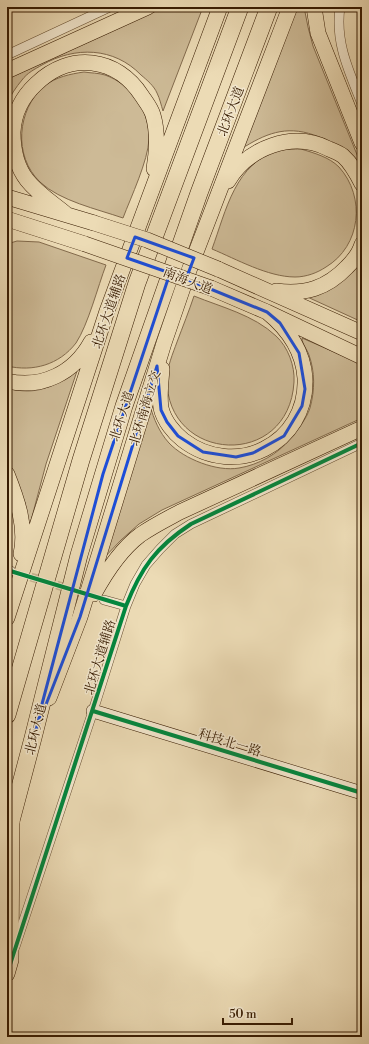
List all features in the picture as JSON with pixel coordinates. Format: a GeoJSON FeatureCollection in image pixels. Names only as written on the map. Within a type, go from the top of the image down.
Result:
{"type":"FeatureCollection","features":[{"type":"Feature","properties":{"kind":"highway","name":"北环大道"},"geometry":{"type":"LineString","coordinates":[[7,714],[81,460],[137,283],[240,7]]}},
{"type":"Feature","properties":{"kind":"highway","name":"北环大道"},"geometry":{"type":"LineString","coordinates":[[7,836],[79,555],[124,406],[198,192],[269,7]]}},
{"type":"Feature","properties":{"kind":"main road"},"geometry":{"type":"LineString","coordinates":[[7,71],[148,7]]}},
{"type":"Feature","properties":{"kind":"main road","name":"北环大道辅路"},"geometry":{"type":"LineString","coordinates":[[7,618],[107,311],[220,7]]}},
{"type":"Feature","properties":{"kind":"main road"},"geometry":{"type":"LineString","coordinates":[[216,201],[290,7]]}},
{"type":"Feature","properties":{"kind":"main road"},"geometry":{"type":"LineString","coordinates":[[314,7],[318,34],[362,143]]}},
{"type":"Feature","properties":{"kind":"main road"},"geometry":{"type":"LineString","coordinates":[[66,214],[37,191],[26,180],[14,156],[13,127],[16,113],[22,100],[41,78],[68,64],[83,62],[111,68],[125,76],[138,89],[153,114],[157,146],[147,205]]}},
{"type":"Feature","properties":{"kind":"main road"},"geometry":{"type":"LineString","coordinates":[[216,201],[233,173],[246,159],[263,149],[284,142],[306,142],[323,146],[342,156],[354,168],[362,184]]}},
{"type":"Feature","properties":{"kind":"main road","name":"南海大道"},"geometry":{"type":"LineString","coordinates":[[7,197],[147,240],[218,269],[362,333]]}},
{"type":"Feature","properties":{"kind":"main road","name":"北环南海立交"},"geometry":{"type":"LineString","coordinates":[[80,617],[164,343],[216,201]]}},
{"type":"Feature","properties":{"kind":"main road","name":"南海大道"},"geometry":{"type":"LineString","coordinates":[[7,219],[85,244],[211,288],[362,357]]}},
{"type":"Feature","properties":{"kind":"main road"},"geometry":{"type":"LineString","coordinates":[[7,232],[28,230],[47,232]]}},
{"type":"Feature","properties":{"kind":"main road"},"geometry":{"type":"LineString","coordinates":[[264,289],[284,292],[303,292],[324,286],[339,276],[352,263],[362,244]]}},
{"type":"Feature","properties":{"kind":"main road"},"geometry":{"type":"LineString","coordinates":[[7,381],[21,384],[34,384],[47,380],[70,368],[80,359],[88,348],[107,311]]}},
{"type":"Feature","properties":{"kind":"main road"},"geometry":{"type":"LineString","coordinates":[[164,343],[160,396],[161,410],[170,427],[188,444],[203,452],[220,456],[236,457],[253,453],[269,446],[284,436],[295,423],[302,406],[305,389],[304,372],[300,353],[280,323],[266,312]]}},
{"type":"Feature","properties":{"kind":"main road"},"geometry":{"type":"LineString","coordinates":[[33,738],[80,617],[112,563],[139,536],[180,512],[362,428]]}},
{"type":"Feature","properties":{"kind":"main road"},"geometry":{"type":"LineString","coordinates":[[7,474],[17,501],[23,533],[22,551],[7,618]]}},
{"type":"Feature","properties":{"kind":"main road"},"geometry":{"type":"LineString","coordinates":[[9,967],[12,815]]}},
{"type":"Feature","properties":{"kind":"street"},"geometry":{"type":"LineString","coordinates":[[7,55],[110,7]]}},
{"type":"Feature","properties":{"kind":"street"},"geometry":{"type":"LineString","coordinates":[[340,7],[339,15],[341,46],[344,60],[362,104]]}},
{"type":"Feature","properties":{"kind":"street","name":"北环大道辅路"},"geometry":{"type":"LineString","coordinates":[[9,967],[126,606],[135,584],[146,565],[175,534],[191,524],[362,443]]}},
{"type":"Feature","properties":{"kind":"street"},"geometry":{"type":"LineString","coordinates":[[104,600],[126,606]]}},
{"type":"Feature","properties":{"kind":"street","name":"科技北一路"},"geometry":{"type":"LineString","coordinates":[[93,711],[362,793]]}},
{"type":"Feature","properties":{"kind":"highlighted area"},"geometry":{"type":"Polygon","coordinates":[[[135,237],[194,258],[186,279],[267,312],[280,323],[299,353],[305,389],[302,406],[284,436],[253,453],[236,457],[203,452],[178,436],[167,422],[161,410],[157,366],[80,617],[33,738],[103,474],[170,273],[127,258],[135,237]]]}},
{"type":"Feature","properties":{"kind":"shaded area"},"geometry":{"type":"Polygon","coordinates":[[[165,7],[203,7],[163,111],[156,90],[148,81],[119,59],[94,52],[81,52],[68,55],[55,59],[37,68],[24,78],[7,103],[7,79],[165,7]]]}},
{"type":"Feature","properties":{"kind":"shaded area"},"geometry":{"type":"Polygon","coordinates":[[[295,7],[304,7],[313,46],[362,167],[362,173],[325,139],[304,132],[284,131],[267,135],[241,149],[295,7]]]}},
{"type":"Feature","properties":{"kind":"shaded area"},"geometry":{"type":"Polygon","coordinates":[[[84,72],[105,75],[123,85],[137,100],[146,118],[149,139],[146,158],[123,218],[79,204],[48,189],[31,171],[25,159],[22,147],[24,120],[28,107],[35,96],[44,86],[53,80],[84,72]]]}},
{"type":"Feature","properties":{"kind":"shaded area"},"geometry":{"type":"Polygon","coordinates":[[[301,149],[321,156],[339,167],[348,179],[353,192],[356,206],[356,220],[353,234],[347,247],[338,258],[315,273],[295,277],[263,271],[212,249],[234,190],[252,165],[265,156],[280,150],[301,149]]]}},
{"type":"Feature","properties":{"kind":"shaded area"},"geometry":{"type":"Polygon","coordinates":[[[17,241],[39,242],[106,265],[89,316],[76,343],[69,351],[54,362],[36,367],[17,368],[7,366],[7,244],[17,241]]]}},
{"type":"Feature","properties":{"kind":"shaded area"},"geometry":{"type":"Polygon","coordinates":[[[362,259],[362,322],[303,295],[362,259]]]}},
{"type":"Feature","properties":{"kind":"shaded area"},"geometry":{"type":"Polygon","coordinates":[[[194,296],[237,312],[258,322],[280,340],[290,357],[294,382],[287,411],[272,430],[251,442],[228,445],[205,440],[186,427],[172,407],[167,379],[168,370],[194,296]]]}},
{"type":"Feature","properties":{"kind":"shaded area"},"geometry":{"type":"Polygon","coordinates":[[[302,338],[362,364],[362,418],[162,510],[139,524],[102,560],[150,406],[157,425],[165,439],[175,449],[201,463],[230,469],[246,467],[267,458],[274,454],[290,439],[302,424],[310,408],[313,395],[313,374],[311,361],[302,338]]]}},
{"type":"Feature","properties":{"kind":"shaded area"},"geometry":{"type":"Polygon","coordinates":[[[77,371],[46,464],[29,528],[25,503],[7,457],[7,388],[27,391],[36,390],[52,386],[77,371]]]}},
{"type":"Feature","properties":{"kind":"tunnel"},"geometry":{"type":"LineString","coordinates":[[18,573],[73,590]]}},
{"type":"Feature","properties":{"kind":"cycle path"},"geometry":{"type":"LineString","coordinates":[[7,974],[126,606],[144,569],[168,541],[191,524],[362,443]]}},
{"type":"Feature","properties":{"kind":"cycle path"},"geometry":{"type":"LineString","coordinates":[[7,570],[126,606]]}},
{"type":"Feature","properties":{"kind":"cycle path"},"geometry":{"type":"LineString","coordinates":[[93,711],[362,793]]}}]}
